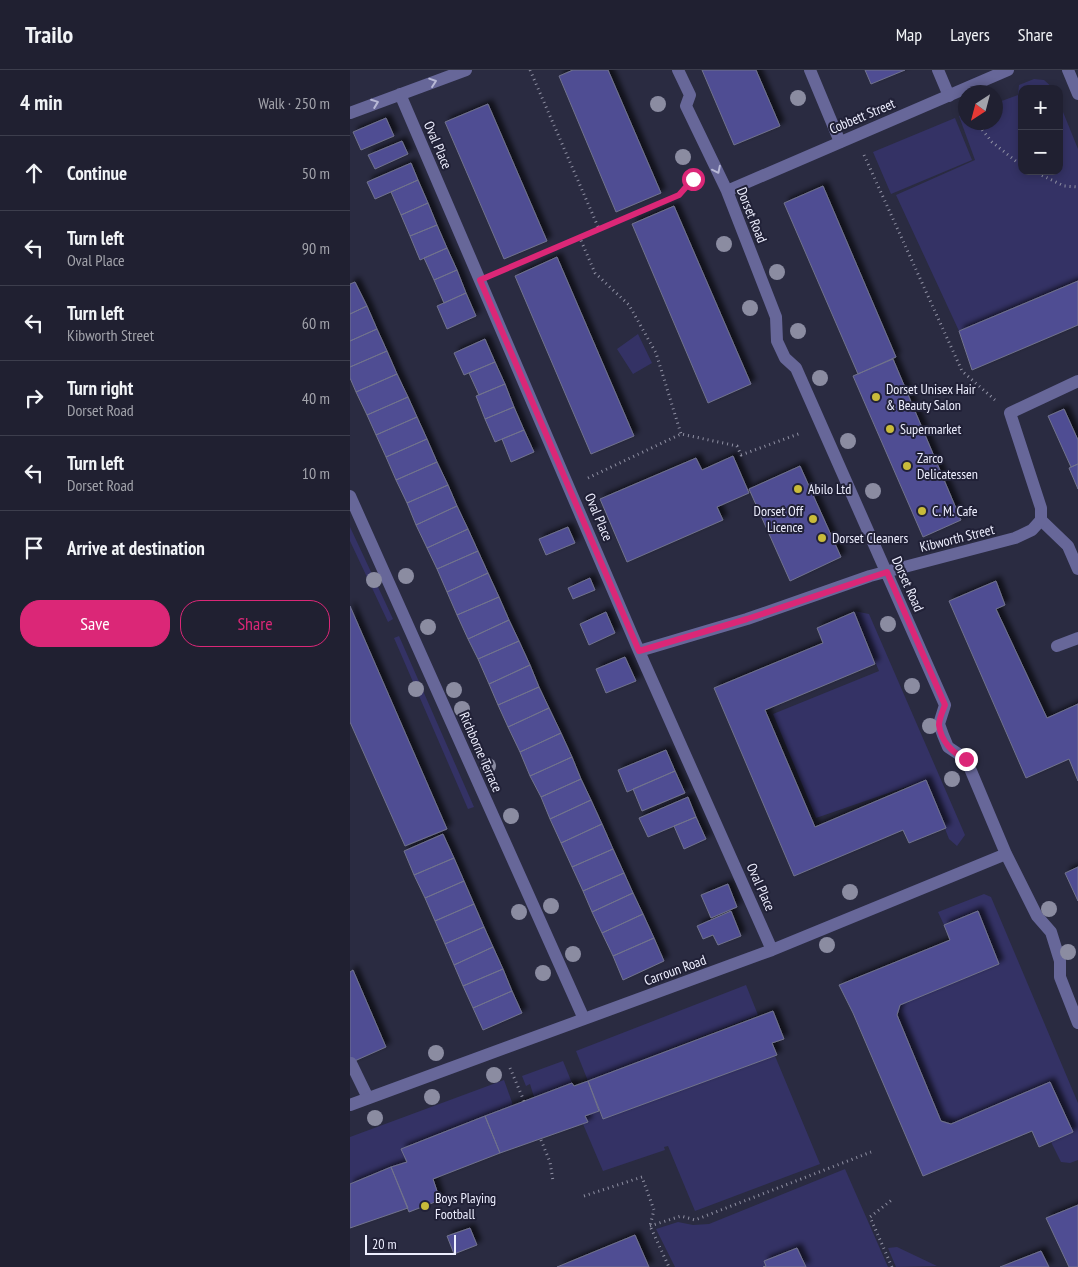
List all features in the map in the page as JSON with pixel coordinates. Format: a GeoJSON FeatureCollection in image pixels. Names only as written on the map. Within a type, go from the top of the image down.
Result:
{"type":"FeatureCollection","features":[{"type":"Feature","properties":{"kind":"street"},"geometry":{"type":"LineString","coordinates":[[350,113],[466,70]]}},
{"type":"Feature","properties":{"kind":"street","name":"Dorset Road"},"geometry":{"type":"LineString","coordinates":[[678,70],[690,95],[686,106],[727,191],[776,317],[777,341],[784,358],[796,368],[945,705],[939,724],[948,747],[966,759],[1006,854],[1037,916],[1051,932],[1060,960],[1060,976],[1078,1022]]}},
{"type":"Feature","properties":{"kind":"street"},"geometry":{"type":"LineString","coordinates":[[810,70],[840,142]]}},
{"type":"Feature","properties":{"kind":"street"},"geometry":{"type":"LineString","coordinates":[[938,70],[949,96]]}},
{"type":"Feature","properties":{"kind":"street","name":"Cobbett Street"},"geometry":{"type":"LineString","coordinates":[[727,191],[1008,70]]}},
{"type":"Feature","properties":{"kind":"street"},"geometry":{"type":"LineString","coordinates":[[1068,70],[1078,94]]}},
{"type":"Feature","properties":{"kind":"street","name":"Oval Place"},"geometry":{"type":"LineString","coordinates":[[400,94],[639,651],[772,950]]}},
{"type":"Feature","properties":{"kind":"street"},"geometry":{"type":"LineString","coordinates":[[1078,381],[1010,413],[1041,508],[1041,520],[1068,546],[1078,569]]}},
{"type":"Feature","properties":{"kind":"street","name":"Richborne Terrace"},"geometry":{"type":"LineString","coordinates":[[350,496],[584,1019]]}},
{"type":"Feature","properties":{"kind":"street","name":"Kibworth Street"},"geometry":{"type":"LineString","coordinates":[[639,651],[747,619],[887,572],[1015,538],[1032,530],[1041,520]]}},
{"type":"Feature","properties":{"kind":"street"},"geometry":{"type":"LineString","coordinates":[[1058,646],[1078,638]]}},
{"type":"Feature","properties":{"kind":"street","name":"Carroun Road"},"geometry":{"type":"LineString","coordinates":[[350,1105],[772,950],[1006,854]]}},
{"type":"Feature","properties":{"kind":"street"},"geometry":{"type":"LineString","coordinates":[[351,1063],[368,1098]]}},
{"type":"Feature","properties":{"kind":"path"},"geometry":{"type":"LineString","coordinates":[[530,70],[599,229]]}},
{"type":"Feature","properties":{"kind":"path"},"geometry":{"type":"LineString","coordinates":[[982,130],[992,142],[1018,163]]}},
{"type":"Feature","properties":{"kind":"path"},"geometry":{"type":"LineString","coordinates":[[855,136],[962,371],[1010,413]]}},
{"type":"Feature","properties":{"kind":"path"},"geometry":{"type":"LineString","coordinates":[[1041,175],[1064,186],[1078,187]]}},
{"type":"Feature","properties":{"kind":"path"},"geometry":{"type":"LineString","coordinates":[[480,280],[579,236],[679,195],[693,179]]}},
{"type":"Feature","properties":{"kind":"path"},"geometry":{"type":"LineString","coordinates":[[579,236],[594,273],[629,305],[656,353],[681,434]]}},
{"type":"Feature","properties":{"kind":"path"},"geometry":{"type":"LineString","coordinates":[[570,487],[681,434],[737,446],[741,455],[802,432]]}},
{"type":"Feature","properties":{"kind":"path"},"geometry":{"type":"LineString","coordinates":[[502,1049],[524,1101]]}},
{"type":"Feature","properties":{"kind":"path"},"geometry":{"type":"LineString","coordinates":[[541,1140],[550,1162],[553,1180]]}},
{"type":"Feature","properties":{"kind":"path"},"geometry":{"type":"LineString","coordinates":[[650,1226],[682,1216],[694,1220],[871,1152]]}},
{"type":"Feature","properties":{"kind":"path"},"geometry":{"type":"LineString","coordinates":[[584,1196],[642,1177],[654,1210],[650,1226],[669,1267]]}},
{"type":"Feature","properties":{"kind":"path"},"geometry":{"type":"LineString","coordinates":[[892,1267],[870,1217],[893,1199]]}},
{"type":"Feature","properties":{"kind":"shaded area"},"geometry":{"type":"Polygon","coordinates":[[[1034,79],[1044,80],[1050,85],[1019,85],[1034,79]]]}},
{"type":"Feature","properties":{"kind":"shaded area"},"geometry":{"type":"Polygon","coordinates":[[[1018,95],[1018,175],[1063,175],[1063,112],[1078,149],[1078,281],[959,331],[896,195],[975,160],[964,130],[1003,130],[1003,100],[1018,95]]]}},
{"type":"Feature","properties":{"kind":"shaded area"},"geometry":{"type":"Polygon","coordinates":[[[955,118],[958,130],[960,130],[972,160],[891,194],[873,152],[955,118]]]}},
{"type":"Feature","properties":{"kind":"shaded area"},"geometry":{"type":"Polygon","coordinates":[[[638,334],[652,363],[633,374],[617,349],[638,334]]]}},
{"type":"Feature","properties":{"kind":"shaded area"},"geometry":{"type":"Polygon","coordinates":[[[350,527],[393,619],[388,622],[350,541],[350,527]]]}},
{"type":"Feature","properties":{"kind":"shaded area"},"geometry":{"type":"Polygon","coordinates":[[[854,611],[869,614],[965,835],[957,846],[949,839],[926,780],[816,818],[773,714],[879,671],[854,611]]]}},
{"type":"Feature","properties":{"kind":"shaded area"},"geometry":{"type":"Polygon","coordinates":[[[399,636],[474,807],[468,809],[394,638],[399,636]]]}},
{"type":"Feature","properties":{"kind":"shaded area"},"geometry":{"type":"Polygon","coordinates":[[[984,894],[991,897],[1078,1103],[1078,1160],[1070,1163],[1061,1162],[1051,1142],[1073,1132],[951,1124],[941,1121],[897,1015],[900,1005],[999,964],[978,911],[944,925],[938,912],[984,894]]]}},
{"type":"Feature","properties":{"kind":"shaded area"},"geometry":{"type":"Polygon","coordinates":[[[746,985],[758,1015],[588,1081],[576,1051],[746,985]]]}},
{"type":"Feature","properties":{"kind":"shaded area"},"geometry":{"type":"Polygon","coordinates":[[[775,1056],[820,1164],[695,1211],[668,1146],[664,1147],[665,1150],[603,1171],[583,1124],[588,1122],[585,1116],[599,1111],[603,1119],[775,1056]]]}},
{"type":"Feature","properties":{"kind":"shaded area"},"geometry":{"type":"Polygon","coordinates":[[[563,1061],[572,1083],[534,1097],[530,1084],[526,1086],[522,1076],[563,1061]]]}},
{"type":"Feature","properties":{"kind":"shaded area"},"geometry":{"type":"Polygon","coordinates":[[[504,1080],[513,1105],[402,1149],[407,1162],[350,1184],[350,1137],[504,1080]]]}},
{"type":"Feature","properties":{"kind":"shaded area"},"geometry":{"type":"Polygon","coordinates":[[[845,1169],[888,1267],[806,1267],[797,1248],[764,1261],[766,1266],[763,1267],[675,1267],[656,1229],[678,1222],[693,1225],[709,1224],[845,1169]]]}},
{"type":"Feature","properties":{"kind":"shaded area"},"geometry":{"type":"Polygon","coordinates":[[[897,1247],[937,1266],[896,1267],[888,1248],[897,1247]]]}},
{"type":"Feature","properties":{"kind":"building"},"geometry":{"type":"Polygon","coordinates":[[[573,70],[608,70],[661,193],[616,212],[559,76],[573,70]]]}},
{"type":"Feature","properties":{"kind":"building"},"geometry":{"type":"Polygon","coordinates":[[[702,70],[756,70],[780,126],[734,145],[702,70]]]}},
{"type":"Feature","properties":{"kind":"building"},"geometry":{"type":"Polygon","coordinates":[[[865,70],[905,70],[871,84],[865,70]]]}},
{"type":"Feature","properties":{"kind":"building"},"geometry":{"type":"Polygon","coordinates":[[[488,104],[547,241],[504,259],[445,122],[488,104]]]}},
{"type":"Feature","properties":{"kind":"building"},"geometry":{"type":"Polygon","coordinates":[[[386,118],[394,136],[361,150],[353,132],[386,118]]]}},
{"type":"Feature","properties":{"kind":"building"},"geometry":{"type":"Polygon","coordinates":[[[402,141],[408,154],[375,169],[368,155],[402,141]]]}},
{"type":"Feature","properties":{"kind":"building"},"geometry":{"type":"Polygon","coordinates":[[[411,163],[418,180],[375,199],[367,182],[411,163]]]}},
{"type":"Feature","properties":{"kind":"building"},"geometry":{"type":"Polygon","coordinates":[[[418,180],[428,203],[401,215],[391,192],[418,180]]]}},
{"type":"Feature","properties":{"kind":"building"},"geometry":{"type":"Polygon","coordinates":[[[823,186],[896,357],[858,374],[784,203],[823,186]]]}},
{"type":"Feature","properties":{"kind":"building"},"geometry":{"type":"Polygon","coordinates":[[[428,203],[437,225],[410,236],[401,215],[428,203]]]}},
{"type":"Feature","properties":{"kind":"building"},"geometry":{"type":"Polygon","coordinates":[[[674,206],[751,384],[708,403],[632,224],[674,206]]]}},
{"type":"Feature","properties":{"kind":"building"},"geometry":{"type":"Polygon","coordinates":[[[437,225],[447,248],[420,260],[410,236],[437,225]]]}},
{"type":"Feature","properties":{"kind":"building"},"geometry":{"type":"Polygon","coordinates":[[[447,248],[457,270],[434,280],[424,258],[447,248]]]}},
{"type":"Feature","properties":{"kind":"building"},"geometry":{"type":"Polygon","coordinates":[[[557,257],[634,436],[591,454],[515,276],[557,257]]]}},
{"type":"Feature","properties":{"kind":"building"},"geometry":{"type":"Polygon","coordinates":[[[457,270],[466,293],[444,303],[434,280],[457,270]]]}},
{"type":"Feature","properties":{"kind":"building"},"geometry":{"type":"Polygon","coordinates":[[[1078,281],[1078,325],[972,370],[959,331],[1078,281]]]}},
{"type":"Feature","properties":{"kind":"building"},"geometry":{"type":"Polygon","coordinates":[[[355,282],[367,306],[350,314],[350,284],[355,282]]]}},
{"type":"Feature","properties":{"kind":"building"},"geometry":{"type":"Polygon","coordinates":[[[466,293],[476,316],[447,329],[437,306],[466,293]]]}},
{"type":"Feature","properties":{"kind":"building"},"geometry":{"type":"Polygon","coordinates":[[[367,306],[377,329],[350,341],[350,314],[367,306]]]}},
{"type":"Feature","properties":{"kind":"building"},"geometry":{"type":"Polygon","coordinates":[[[377,329],[387,351],[350,367],[350,341],[377,329]]]}},
{"type":"Feature","properties":{"kind":"building"},"geometry":{"type":"Polygon","coordinates":[[[485,339],[495,362],[464,375],[454,353],[485,339]]]}},
{"type":"Feature","properties":{"kind":"building"},"geometry":{"type":"Polygon","coordinates":[[[387,351],[397,374],[356,392],[350,378],[350,367],[387,351]]]}},
{"type":"Feature","properties":{"kind":"building"},"geometry":{"type":"Polygon","coordinates":[[[893,359],[961,520],[923,537],[853,376],[893,359]]]}},
{"type":"Feature","properties":{"kind":"building"},"geometry":{"type":"Polygon","coordinates":[[[495,362],[505,384],[479,395],[469,373],[495,362]]]}},
{"type":"Feature","properties":{"kind":"building"},"geometry":{"type":"Polygon","coordinates":[[[397,374],[408,397],[367,415],[356,392],[397,374]]]}},
{"type":"Feature","properties":{"kind":"building"},"geometry":{"type":"Polygon","coordinates":[[[505,384],[514,407],[485,419],[476,396],[505,384]]]}},
{"type":"Feature","properties":{"kind":"building"},"geometry":{"type":"Polygon","coordinates":[[[408,397],[417,417],[376,435],[367,415],[408,397]]]}},
{"type":"Feature","properties":{"kind":"building"},"geometry":{"type":"Polygon","coordinates":[[[514,407],[524,430],[495,442],[485,419],[514,407]]]}},
{"type":"Feature","properties":{"kind":"building"},"geometry":{"type":"Polygon","coordinates":[[[1064,409],[1078,440],[1078,464],[1071,467],[1048,416],[1064,409]]]}},
{"type":"Feature","properties":{"kind":"building"},"geometry":{"type":"Polygon","coordinates":[[[417,417],[427,439],[386,457],[376,435],[417,417]]]}},
{"type":"Feature","properties":{"kind":"building"},"geometry":{"type":"Polygon","coordinates":[[[524,430],[534,452],[511,462],[502,439],[524,430]]]}},
{"type":"Feature","properties":{"kind":"building"},"geometry":{"type":"Polygon","coordinates":[[[427,439],[437,462],[396,480],[386,457],[427,439]]]}},
{"type":"Feature","properties":{"kind":"building"},"geometry":{"type":"Polygon","coordinates":[[[733,456],[749,493],[717,507],[723,520],[627,562],[600,499],[696,458],[702,470],[733,456]]]}},
{"type":"Feature","properties":{"kind":"building"},"geometry":{"type":"Polygon","coordinates":[[[437,462],[448,485],[407,503],[396,480],[437,462]]]}},
{"type":"Feature","properties":{"kind":"building"},"geometry":{"type":"Polygon","coordinates":[[[1078,464],[1078,489],[1069,468],[1078,464]]]}},
{"type":"Feature","properties":{"kind":"building"},"geometry":{"type":"Polygon","coordinates":[[[800,466],[841,557],[790,581],[749,489],[800,466]]]}},
{"type":"Feature","properties":{"kind":"building"},"geometry":{"type":"Polygon","coordinates":[[[448,485],[457,506],[416,525],[407,503],[448,485]]]}},
{"type":"Feature","properties":{"kind":"building"},"geometry":{"type":"Polygon","coordinates":[[[457,506],[468,529],[427,548],[416,525],[457,506]]]}},
{"type":"Feature","properties":{"kind":"building"},"geometry":{"type":"Polygon","coordinates":[[[568,527],[575,543],[546,555],[539,539],[568,527]]]}},
{"type":"Feature","properties":{"kind":"building"},"geometry":{"type":"Polygon","coordinates":[[[468,529],[478,551],[437,569],[427,548],[468,529]]]}},
{"type":"Feature","properties":{"kind":"building"},"geometry":{"type":"Polygon","coordinates":[[[478,551],[488,573],[447,592],[437,569],[478,551]]]}},
{"type":"Feature","properties":{"kind":"building"},"geometry":{"type":"Polygon","coordinates":[[[488,573],[499,597],[457,615],[447,592],[488,573]]]}},
{"type":"Feature","properties":{"kind":"building"},"geometry":{"type":"Polygon","coordinates":[[[590,578],[595,590],[573,599],[568,588],[590,578]]]}},
{"type":"Feature","properties":{"kind":"building"},"geometry":{"type":"Polygon","coordinates":[[[996,581],[1005,605],[996,609],[1047,718],[1078,704],[1078,781],[1069,759],[1026,778],[949,601],[996,581]]]}},
{"type":"Feature","properties":{"kind":"building"},"geometry":{"type":"Polygon","coordinates":[[[499,597],[509,620],[468,639],[457,615],[499,597]]]}},
{"type":"Feature","properties":{"kind":"building"},"geometry":{"type":"Polygon","coordinates":[[[350,606],[447,829],[405,846],[350,722],[350,606]]]}},
{"type":"Feature","properties":{"kind":"building"},"geometry":{"type":"Polygon","coordinates":[[[606,612],[615,633],[589,645],[580,624],[606,612]]]}},
{"type":"Feature","properties":{"kind":"building"},"geometry":{"type":"Polygon","coordinates":[[[854,612],[875,664],[765,710],[815,827],[926,780],[946,828],[909,843],[903,830],[794,876],[714,688],[823,643],[817,628],[854,612]]]}},
{"type":"Feature","properties":{"kind":"building"},"geometry":{"type":"Polygon","coordinates":[[[509,620],[519,641],[478,659],[468,639],[509,620]]]}},
{"type":"Feature","properties":{"kind":"building"},"geometry":{"type":"Polygon","coordinates":[[[519,641],[530,665],[489,684],[478,659],[519,641]]]}},
{"type":"Feature","properties":{"kind":"building"},"geometry":{"type":"Polygon","coordinates":[[[625,657],[636,681],[606,693],[596,669],[625,657]]]}},
{"type":"Feature","properties":{"kind":"building"},"geometry":{"type":"Polygon","coordinates":[[[530,665],[539,687],[498,705],[489,684],[530,665]]]}},
{"type":"Feature","properties":{"kind":"building"},"geometry":{"type":"Polygon","coordinates":[[[539,687],[549,708],[508,727],[498,705],[539,687]]]}},
{"type":"Feature","properties":{"kind":"building"},"geometry":{"type":"Polygon","coordinates":[[[549,708],[561,733],[520,752],[508,727],[549,708]]]}},
{"type":"Feature","properties":{"kind":"building"},"geometry":{"type":"Polygon","coordinates":[[[561,733],[572,757],[530,776],[520,752],[561,733]]]}},
{"type":"Feature","properties":{"kind":"building"},"geometry":{"type":"Polygon","coordinates":[[[666,750],[675,771],[627,792],[618,770],[666,750]]]}},
{"type":"Feature","properties":{"kind":"building"},"geometry":{"type":"Polygon","coordinates":[[[572,757],[581,779],[541,797],[530,776],[572,757]]]}},
{"type":"Feature","properties":{"kind":"building"},"geometry":{"type":"Polygon","coordinates":[[[675,771],[685,793],[642,811],[633,789],[675,771]]]}},
{"type":"Feature","properties":{"kind":"building"},"geometry":{"type":"Polygon","coordinates":[[[581,779],[591,800],[550,819],[541,797],[581,779]]]}},
{"type":"Feature","properties":{"kind":"building"},"geometry":{"type":"Polygon","coordinates":[[[688,797],[696,817],[648,837],[639,818],[688,797]]]}},
{"type":"Feature","properties":{"kind":"building"},"geometry":{"type":"Polygon","coordinates":[[[591,800],[602,824],[561,843],[550,819],[591,800]]]}},
{"type":"Feature","properties":{"kind":"building"},"geometry":{"type":"Polygon","coordinates":[[[696,817],[706,839],[684,849],[674,826],[696,817]]]}},
{"type":"Feature","properties":{"kind":"building"},"geometry":{"type":"Polygon","coordinates":[[[602,824],[613,849],[572,867],[561,843],[602,824]]]}},
{"type":"Feature","properties":{"kind":"building"},"geometry":{"type":"Polygon","coordinates":[[[443,834],[454,858],[414,875],[404,851],[443,834]]]}},
{"type":"Feature","properties":{"kind":"building"},"geometry":{"type":"Polygon","coordinates":[[[613,849],[624,873],[583,891],[572,867],[613,849]]]}},
{"type":"Feature","properties":{"kind":"building"},"geometry":{"type":"Polygon","coordinates":[[[454,858],[464,881],[425,898],[414,875],[454,858]]]}},
{"type":"Feature","properties":{"kind":"building"},"geometry":{"type":"Polygon","coordinates":[[[1078,867],[1078,901],[1065,873],[1078,867]]]}},
{"type":"Feature","properties":{"kind":"building"},"geometry":{"type":"Polygon","coordinates":[[[624,873],[633,893],[592,912],[583,891],[624,873]]]}},
{"type":"Feature","properties":{"kind":"building"},"geometry":{"type":"Polygon","coordinates":[[[464,881],[474,904],[435,921],[425,898],[464,881]]]}},
{"type":"Feature","properties":{"kind":"building"},"geometry":{"type":"Polygon","coordinates":[[[728,884],[737,907],[711,918],[701,895],[728,884]]]}},
{"type":"Feature","properties":{"kind":"building"},"geometry":{"type":"Polygon","coordinates":[[[633,893],[643,914],[602,933],[592,912],[633,893]]]}},
{"type":"Feature","properties":{"kind":"building"},"geometry":{"type":"Polygon","coordinates":[[[474,904],[484,927],[445,944],[435,921],[474,904]]]}},
{"type":"Feature","properties":{"kind":"building"},"geometry":{"type":"Polygon","coordinates":[[[731,911],[741,936],[718,945],[713,935],[703,939],[697,926],[731,911]]]}},
{"type":"Feature","properties":{"kind":"building"},"geometry":{"type":"Polygon","coordinates":[[[978,911],[999,964],[900,1005],[897,1015],[941,1121],[951,1124],[1050,1082],[1073,1132],[1039,1147],[1032,1131],[923,1176],[853,1013],[839,985],[950,940],[944,925],[978,911]]]}},
{"type":"Feature","properties":{"kind":"building"},"geometry":{"type":"Polygon","coordinates":[[[643,914],[654,938],[613,956],[602,933],[643,914]]]}},
{"type":"Feature","properties":{"kind":"building"},"geometry":{"type":"Polygon","coordinates":[[[484,927],[493,947],[454,965],[445,944],[484,927]]]}},
{"type":"Feature","properties":{"kind":"building"},"geometry":{"type":"Polygon","coordinates":[[[654,938],[664,961],[623,980],[613,956],[654,938]]]}},
{"type":"Feature","properties":{"kind":"building"},"geometry":{"type":"Polygon","coordinates":[[[493,947],[503,969],[463,986],[454,965],[493,947]]]}},
{"type":"Feature","properties":{"kind":"building"},"geometry":{"type":"Polygon","coordinates":[[[503,969],[512,991],[473,1008],[463,986],[503,969]]]}},
{"type":"Feature","properties":{"kind":"building"},"geometry":{"type":"Polygon","coordinates":[[[353,970],[386,1047],[350,1063],[350,972],[353,970]]]}},
{"type":"Feature","properties":{"kind":"building"},"geometry":{"type":"Polygon","coordinates":[[[512,991],[522,1013],[483,1030],[473,1008],[512,991]]]}},
{"type":"Feature","properties":{"kind":"building"},"geometry":{"type":"Polygon","coordinates":[[[773,1011],[784,1039],[772,1043],[777,1055],[603,1119],[588,1081],[773,1011]]]}},
{"type":"Feature","properties":{"kind":"building"},"geometry":{"type":"Polygon","coordinates":[[[588,1081],[599,1111],[585,1116],[588,1122],[500,1153],[485,1116],[572,1083],[574,1086],[588,1081]]]}},
{"type":"Feature","properties":{"kind":"building"},"geometry":{"type":"Polygon","coordinates":[[[485,1116],[500,1153],[433,1179],[440,1200],[409,1212],[391,1167],[407,1162],[401,1149],[485,1116]]]}},
{"type":"Feature","properties":{"kind":"building"},"geometry":{"type":"Polygon","coordinates":[[[391,1167],[408,1208],[350,1228],[350,1184],[391,1167]]]}},
{"type":"Feature","properties":{"kind":"building"},"geometry":{"type":"Polygon","coordinates":[[[1078,1205],[1078,1267],[1069,1267],[1046,1218],[1078,1205]]]}},
{"type":"Feature","properties":{"kind":"building"},"geometry":{"type":"Polygon","coordinates":[[[470,1228],[477,1245],[454,1254],[447,1236],[470,1228]]]}},
{"type":"Feature","properties":{"kind":"building"},"geometry":{"type":"Polygon","coordinates":[[[635,1235],[649,1267],[557,1267],[635,1235]]]}},
{"type":"Feature","properties":{"kind":"building"},"geometry":{"type":"Polygon","coordinates":[[[797,1248],[806,1267],[763,1267],[766,1266],[764,1261],[797,1248]]]}},
{"type":"Feature","properties":{"kind":"building"},"geometry":{"type":"Polygon","coordinates":[[[1041,1251],[1049,1267],[1000,1267],[1041,1251]]]}},
{"type":"Feature","properties":{"kind":"place","name":"Dorset Unisex Hair & Beauty Salon"},"geometry":{"type":"Point","coordinates":[876,397]}},
{"type":"Feature","properties":{"kind":"place","name":"Supermarket"},"geometry":{"type":"Point","coordinates":[890,429]}},
{"type":"Feature","properties":{"kind":"place","name":"Zarco Delicatessen"},"geometry":{"type":"Point","coordinates":[907,466]}},
{"type":"Feature","properties":{"kind":"place","name":"Abilo Ltd"},"geometry":{"type":"Point","coordinates":[798,489]}},
{"type":"Feature","properties":{"kind":"place","name":"C. M. Cafe"},"geometry":{"type":"Point","coordinates":[922,511]}},
{"type":"Feature","properties":{"kind":"place","name":"Dorset Off Licence"},"geometry":{"type":"Point","coordinates":[813,519]}},
{"type":"Feature","properties":{"kind":"place","name":"Dorset Cleaners"},"geometry":{"type":"Point","coordinates":[822,538]}},
{"type":"Feature","properties":{"kind":"place","name":"Boys Playing Football"},"geometry":{"type":"Point","coordinates":[425,1206]}},
{"type":"Feature","properties":{"kind":"route"},"geometry":{"type":"LineString","coordinates":[[693,179],[679,195],[579,236],[480,280],[639,651],[747,619],[870,576],[887,572],[945,705],[939,724],[948,747],[957,755],[966,759]]}}]}
